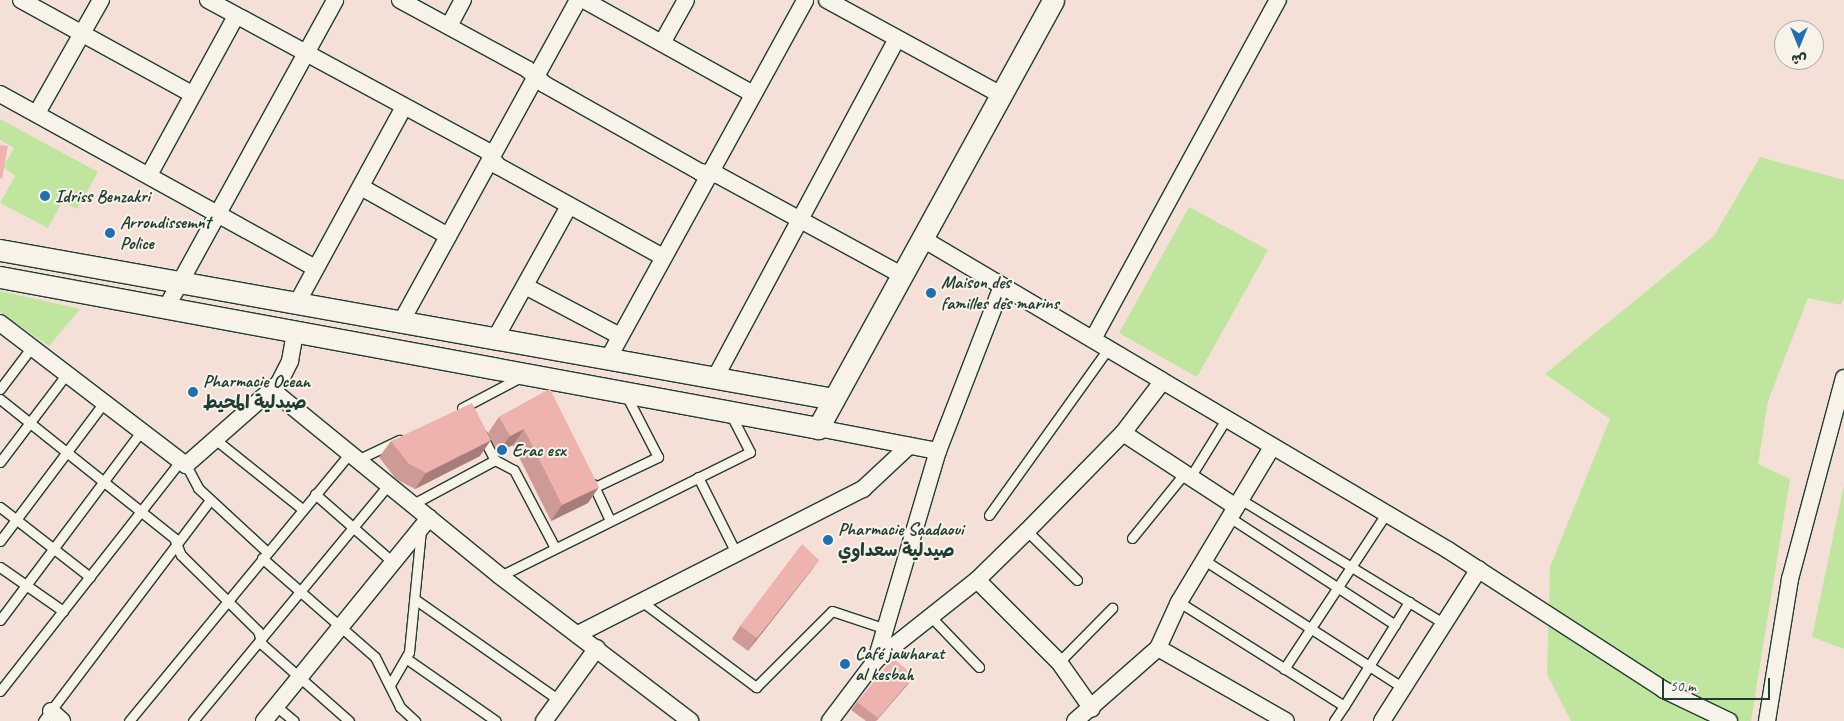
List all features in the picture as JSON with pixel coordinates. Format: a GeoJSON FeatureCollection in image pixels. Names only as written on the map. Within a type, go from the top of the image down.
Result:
{"type":"FeatureCollection","features":[{"type":"Feature","properties":{"kind":"street"},"geometry":{"type":"LineString","coordinates":[[21,0],[192,94]]}},
{"type":"Feature","properties":{"kind":"street"},"geometry":{"type":"LineString","coordinates":[[37,113],[100,0]]}},
{"type":"Feature","properties":{"kind":"street"},"geometry":{"type":"LineString","coordinates":[[208,0],[404,108],[492,158],[498,166],[663,257]]}},
{"type":"Feature","properties":{"kind":"street"},"geometry":{"type":"LineString","coordinates":[[166,308],[335,0]]}},
{"type":"Feature","properties":{"kind":"street"},"geometry":{"type":"LineString","coordinates":[[400,0],[709,173],[799,218],[903,276]]}},
{"type":"Feature","properties":{"kind":"street"},"geometry":{"type":"LineString","coordinates":[[448,26],[463,0]]}},
{"type":"Feature","properties":{"kind":"street"},"geometry":{"type":"LineString","coordinates":[[401,322],[578,0]]}},
{"type":"Feature","properties":{"kind":"street"},"geometry":{"type":"LineString","coordinates":[[584,0],[753,94]]}},
{"type":"Feature","properties":{"kind":"street"},"geometry":{"type":"LineString","coordinates":[[662,43],[686,0]]}},
{"type":"Feature","properties":{"kind":"street"},"geometry":{"type":"LineString","coordinates":[[608,359],[805,0]]}},
{"type":"Feature","properties":{"kind":"street"},"geometry":{"type":"LineString","coordinates":[[827,0],[1000,95]]}},
{"type":"Feature","properties":{"kind":"street"},"geometry":{"type":"LineString","coordinates":[[1093,340],[1278,0]]}},
{"type":"Feature","properties":{"kind":"street"},"geometry":{"type":"LineString","coordinates":[[818,428],[924,239],[1047,2]]}},
{"type":"Feature","properties":{"kind":"street"},"geometry":{"type":"LineString","coordinates":[[149,176],[236,16]]}},
{"type":"Feature","properties":{"kind":"street"},"geometry":{"type":"LineString","coordinates":[[715,378],[799,218],[897,39]]}},
{"type":"Feature","properties":{"kind":"street"},"geometry":{"type":"LineString","coordinates":[[0,94],[315,268]]}},
{"type":"Feature","properties":{"kind":"street"},"geometry":{"type":"LineString","coordinates":[[297,303],[404,108]]}},
{"type":"Feature","properties":{"kind":"street"},"geometry":{"type":"LineString","coordinates":[[361,187],[448,236]]}},
{"type":"Feature","properties":{"kind":"street"},"geometry":{"type":"LineString","coordinates":[[495,339],[569,206]]}},
{"type":"Feature","properties":{"kind":"street"},"geometry":{"type":"LineString","coordinates":[[924,239],[1270,449],[1479,569],[1664,690],[1730,721]]}},
{"type":"Feature","properties":{"kind":"street"},"geometry":{"type":"LineString","coordinates":[[0,250],[834,399]]}},
{"type":"Feature","properties":{"kind":"street"},"geometry":{"type":"LineString","coordinates":[[0,278],[729,411],[938,452]]}},
{"type":"Feature","properties":{"kind":"street"},"geometry":{"type":"LineString","coordinates":[[525,286],[620,336]]}},
{"type":"Feature","properties":{"kind":"street"},"geometry":{"type":"LineString","coordinates":[[876,660],[938,452],[1002,286]]}},
{"type":"Feature","properties":{"kind":"street"},"geometry":{"type":"LineString","coordinates":[[0,323],[102,405],[182,464],[216,440],[272,390],[285,373],[295,332]]}},
{"type":"Feature","properties":{"kind":"street"},"geometry":{"type":"LineString","coordinates":[[1767,721],[1790,579],[1844,378]]}},
{"type":"Feature","properties":{"kind":"street"},"geometry":{"type":"LineString","coordinates":[[830,721],[876,660],[932,618],[977,580],[1123,433],[1162,382]]}},
{"type":"Feature","properties":{"kind":"street"},"geometry":{"type":"LineString","coordinates":[[272,390],[413,504],[425,524],[500,576],[597,648],[690,721]]}},
{"type":"Feature","properties":{"kind":"street"},"geometry":{"type":"LineString","coordinates":[[1123,433],[1186,477],[1235,508]]}},
{"type":"Feature","properties":{"kind":"street"},"geometry":{"type":"LineString","coordinates":[[578,634],[639,600],[863,489],[909,446]]}},
{"type":"Feature","properties":{"kind":"street"},"geometry":{"type":"LineString","coordinates":[[1075,721],[1158,648],[1178,602],[1270,449]]}},
{"type":"Feature","properties":{"kind":"street"},"geometry":{"type":"LineString","coordinates":[[264,721],[395,564],[425,524]]}},
{"type":"Feature","properties":{"kind":"street"},"geometry":{"type":"LineString","coordinates":[[1382,721],[1479,569]]}},
{"type":"Feature","properties":{"kind":"street"},"geometry":{"type":"LineString","coordinates":[[977,580],[1059,662],[1092,708]]}},
{"type":"Feature","properties":{"kind":"street"},"geometry":{"type":"LineString","coordinates":[[544,721],[597,648]]}},
{"type":"Feature","properties":{"kind":"street"},"geometry":{"type":"LineString","coordinates":[[1158,648],[1286,721]]}},
{"type":"Feature","properties":{"kind":"lane"},"geometry":{"type":"LineString","coordinates":[[0,389],[31,348]]}},
{"type":"Feature","properties":{"kind":"lane"},"geometry":{"type":"LineString","coordinates":[[989,515],[1108,349]]}},
{"type":"Feature","properties":{"kind":"lane"},"geometry":{"type":"LineString","coordinates":[[450,414],[471,414],[526,374]]}},
{"type":"Feature","properties":{"kind":"lane"},"geometry":{"type":"LineString","coordinates":[[0,462],[65,376]]}},
{"type":"Feature","properties":{"kind":"lane"},"geometry":{"type":"LineString","coordinates":[[595,487],[658,457],[625,392]]}},
{"type":"Feature","properties":{"kind":"lane"},"geometry":{"type":"LineString","coordinates":[[0,399],[139,510],[177,543],[181,555],[260,637],[262,644],[349,721]]}},
{"type":"Feature","properties":{"kind":"lane"},"geometry":{"type":"LineString","coordinates":[[0,541],[15,518],[102,405]]}},
{"type":"Feature","properties":{"kind":"lane"},"geometry":{"type":"LineString","coordinates":[[500,576],[554,546],[750,452],[729,411]]}},
{"type":"Feature","properties":{"kind":"lane"},"geometry":{"type":"LineString","coordinates":[[471,414],[495,460],[514,470],[554,546]]}},
{"type":"Feature","properties":{"kind":"lane"},"geometry":{"type":"LineString","coordinates":[[1132,538],[1186,477],[1225,421]]}},
{"type":"Feature","properties":{"kind":"lane"},"geometry":{"type":"LineString","coordinates":[[0,620],[140,433]]}},
{"type":"Feature","properties":{"kind":"lane"},"geometry":{"type":"LineString","coordinates":[[129,721],[315,494],[353,457],[408,435]]}},
{"type":"Feature","properties":{"kind":"lane"},"geometry":{"type":"LineString","coordinates":[[216,440],[302,510]]}},
{"type":"Feature","properties":{"kind":"lane"},"geometry":{"type":"LineString","coordinates":[[413,504],[495,460]]}},
{"type":"Feature","properties":{"kind":"lane"},"geometry":{"type":"LineString","coordinates":[[0,691],[90,577],[139,510],[182,464],[210,500],[300,590],[375,657],[400,707],[415,721]]}},
{"type":"Feature","properties":{"kind":"lane"},"geometry":{"type":"LineString","coordinates":[[587,470],[610,520]]}},
{"type":"Feature","properties":{"kind":"lane"},"geometry":{"type":"LineString","coordinates":[[698,477],[736,553]]}},
{"type":"Feature","properties":{"kind":"lane"},"geometry":{"type":"LineString","coordinates":[[193,721],[260,637],[388,485]]}},
{"type":"Feature","properties":{"kind":"lane"},"geometry":{"type":"LineString","coordinates":[[315,494],[395,564]]}},
{"type":"Feature","properties":{"kind":"lane"},"geometry":{"type":"LineString","coordinates":[[52,718],[210,500]]}},
{"type":"Feature","properties":{"kind":"lane"},"geometry":{"type":"LineString","coordinates":[[0,507],[90,577]]}},
{"type":"Feature","properties":{"kind":"lane"},"geometry":{"type":"LineString","coordinates":[[1235,508],[1351,567],[1443,623]]}},
{"type":"Feature","properties":{"kind":"lane"},"geometry":{"type":"LineString","coordinates":[[1235,508],[1338,587],[1395,624]]}},
{"type":"Feature","properties":{"kind":"lane"},"geometry":{"type":"LineString","coordinates":[[1284,669],[1386,515]]}},
{"type":"Feature","properties":{"kind":"lane"},"geometry":{"type":"LineString","coordinates":[[390,685],[407,659],[425,524]]}},
{"type":"Feature","properties":{"kind":"lane"},"geometry":{"type":"LineString","coordinates":[[1027,531],[1077,580]]}},
{"type":"Feature","properties":{"kind":"lane"},"geometry":{"type":"LineString","coordinates":[[1204,560],[1403,688]]}},
{"type":"Feature","properties":{"kind":"lane"},"geometry":{"type":"LineString","coordinates":[[0,567],[63,611]]}},
{"type":"Feature","properties":{"kind":"lane"},"geometry":{"type":"LineString","coordinates":[[416,600],[558,700]]}},
{"type":"Feature","properties":{"kind":"lane"},"geometry":{"type":"LineString","coordinates":[[639,600],[756,687],[832,611],[886,629]]}},
{"type":"Feature","properties":{"kind":"lane"},"geometry":{"type":"LineString","coordinates":[[1178,602],[1344,706]]}},
{"type":"Feature","properties":{"kind":"lane"},"geometry":{"type":"LineString","coordinates":[[1334,721],[1409,602]]}},
{"type":"Feature","properties":{"kind":"lane"},"geometry":{"type":"LineString","coordinates":[[1059,662],[1112,608]]}},
{"type":"Feature","properties":{"kind":"lane"},"geometry":{"type":"LineString","coordinates":[[932,618],[979,668]]}},
{"type":"Feature","properties":{"kind":"lane"},"geometry":{"type":"LineString","coordinates":[[407,659],[496,721]]}},
{"type":"Feature","properties":{"kind":"lane"},"geometry":{"type":"LineString","coordinates":[[276,706],[294,721]]}},
{"type":"Feature","properties":{"kind":"green space","name":"Idriss Benzakri"},"geometry":{"type":"Polygon","coordinates":[[[0,119],[98,172],[77,209],[62,202],[48,228],[0,203],[15,176],[3,167],[14,148],[0,140],[0,119]]]}},
{"type":"Feature","properties":{"kind":"green space"},"geometry":{"type":"Polygon","coordinates":[[[1760,157],[1844,180],[1844,296],[1841,305],[1808,298],[1768,401],[1758,464],[1790,479],[1751,721],[1571,721],[1547,674],[1550,567],[1610,419],[1545,374],[1714,236],[1760,157]]]}},
{"type":"Feature","properties":{"kind":"green space"},"geometry":{"type":"Polygon","coordinates":[[[1189,207],[1268,250],[1197,377],[1119,333],[1189,207]]]}},
{"type":"Feature","properties":{"kind":"green space"},"geometry":{"type":"Polygon","coordinates":[[[0,291],[80,309],[49,346],[0,312],[0,291]]]}},
{"type":"Feature","properties":{"kind":"green space"},"geometry":{"type":"Polygon","coordinates":[[[1844,485],[1844,649],[1812,637],[1844,485]]]}},
{"type":"Feature","properties":{"kind":"building"},"geometry":{"type":"Polygon","coordinates":[[[0,145],[8,146],[2,179],[0,178],[0,145]]]}},
{"type":"Feature","properties":{"kind":"building"},"geometry":{"type":"Polygon","coordinates":[[[550,389],[599,487],[562,505],[524,429],[510,436],[499,417],[550,389]]]}},
{"type":"Feature","properties":{"kind":"building"},"geometry":{"type":"Polygon","coordinates":[[[472,403],[491,440],[426,473],[408,463],[391,441],[472,403]]]}},
{"type":"Feature","properties":{"kind":"building"},"geometry":{"type":"Polygon","coordinates":[[[802,544],[819,560],[757,638],[740,626],[802,544]]]}},
{"type":"Feature","properties":{"kind":"building"},"geometry":{"type":"Polygon","coordinates":[[[893,658],[914,676],[878,718],[857,702],[893,658]]]}},
{"type":"Feature","properties":{"kind":"place","name":"Idriss Benzakri"},"geometry":{"type":"Point","coordinates":[45,196]}},
{"type":"Feature","properties":{"kind":"place","name":"Arrondissemnt Police"},"geometry":{"type":"Point","coordinates":[110,233]}},
{"type":"Feature","properties":{"kind":"place","name":"Maison des familles des marins"},"geometry":{"type":"Point","coordinates":[931,293]}},
{"type":"Feature","properties":{"kind":"place","name":"Pharmacie Ocean صيدلية المحيط"},"geometry":{"type":"Point","coordinates":[193,392]}},
{"type":"Feature","properties":{"kind":"place","name":"Erac esx"},"geometry":{"type":"Point","coordinates":[502,450]}},
{"type":"Feature","properties":{"kind":"place","name":"Pharmacie Saadaoui صيدلية سعداوي"},"geometry":{"type":"Point","coordinates":[828,540]}},
{"type":"Feature","properties":{"kind":"place","name":"Café jawharat al kesbah"},"geometry":{"type":"Point","coordinates":[845,664]}}]}
